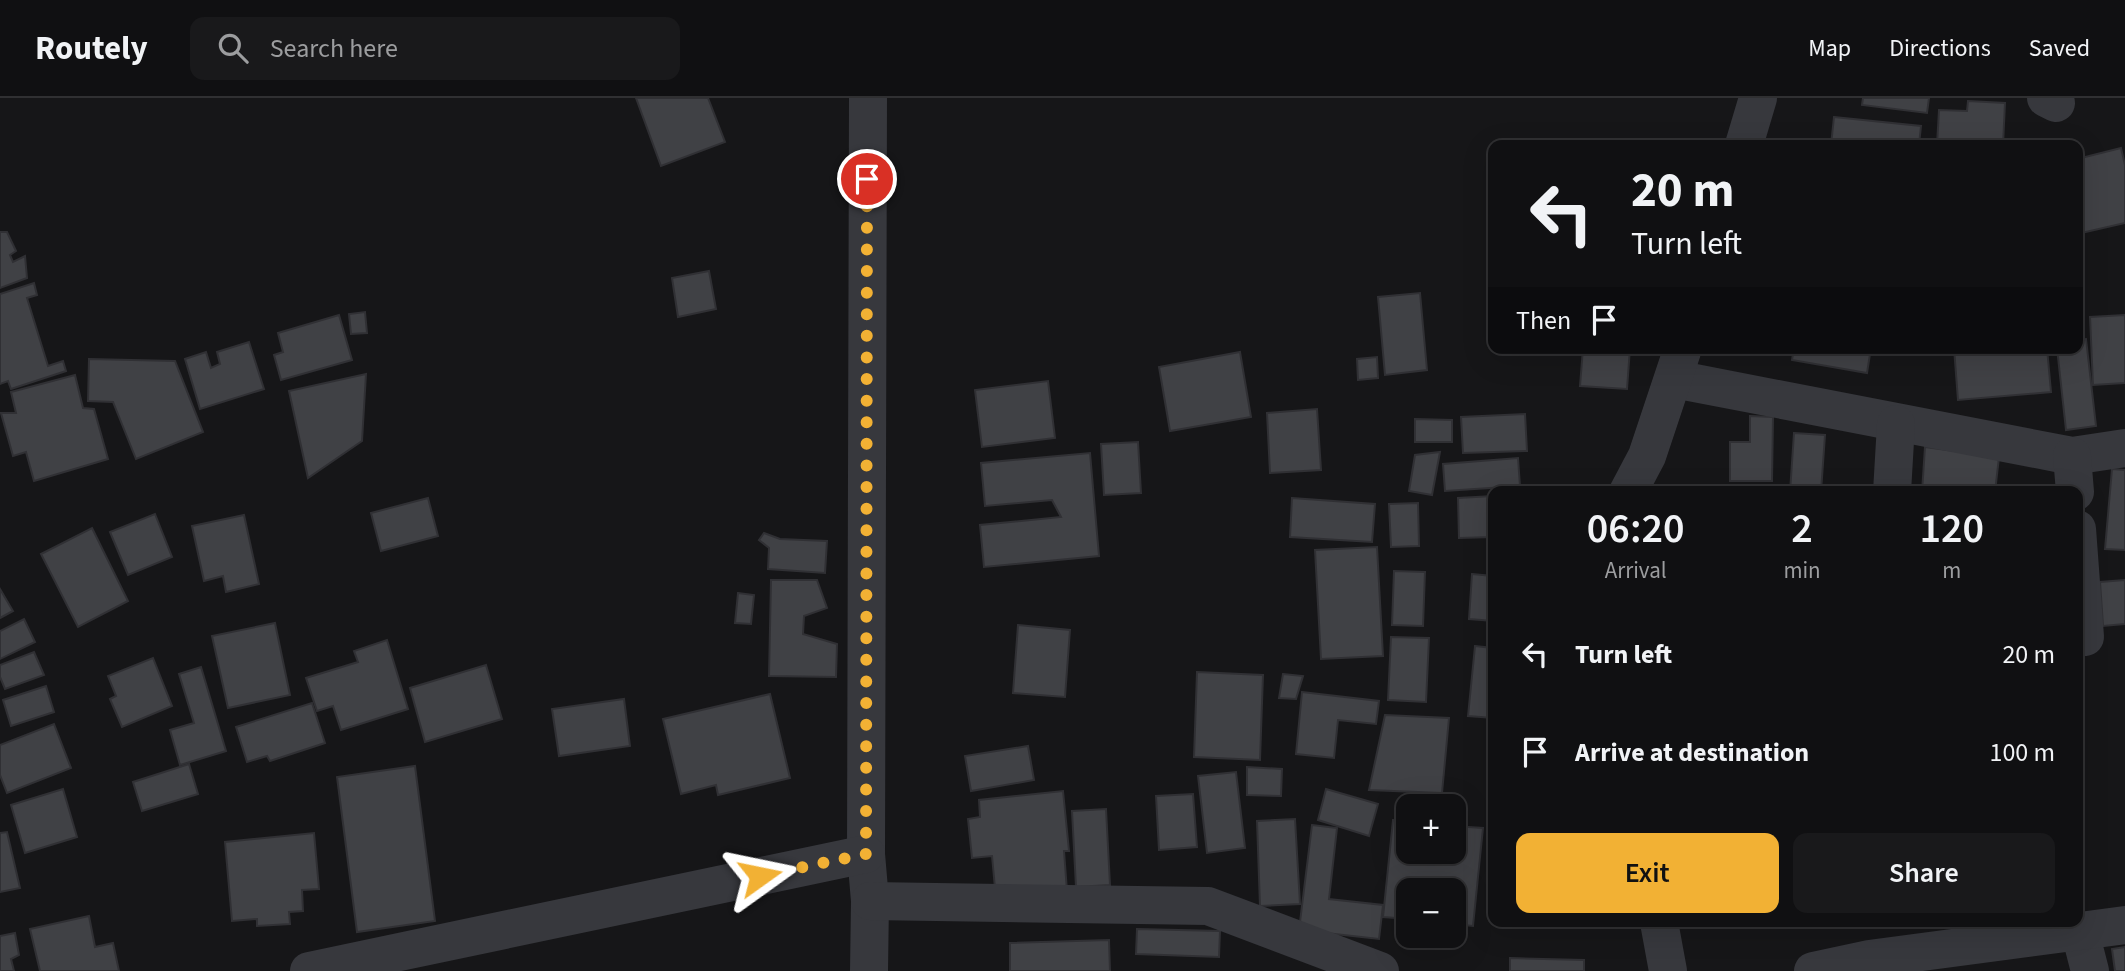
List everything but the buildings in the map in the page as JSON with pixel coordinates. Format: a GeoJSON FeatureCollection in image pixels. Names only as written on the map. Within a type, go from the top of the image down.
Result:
{"type":"FeatureCollection","features":[{"type":"Feature","properties":{"kind":"street"},"geometry":{"type":"LineString","coordinates":[[867,98],[866,854],[870,901],[869,971]]}},
{"type":"Feature","properties":{"kind":"street"},"geometry":{"type":"LineString","coordinates":[[1745,140],[1758,98]]}},
{"type":"Feature","properties":{"kind":"street"},"geometry":{"type":"LineString","coordinates":[[1631,486],[1647,456],[1679,363],[2073,474],[2125,448]]}},
{"type":"Feature","properties":{"kind":"street"},"geometry":{"type":"LineString","coordinates":[[1892,486],[1896,424]]}},
{"type":"Feature","properties":{"kind":"street"},"geometry":{"type":"LineString","coordinates":[[2083,610],[2085,637]]}},
{"type":"Feature","properties":{"kind":"street"},"geometry":{"type":"LineString","coordinates":[[310,971],[866,854]]}},
{"type":"Feature","properties":{"kind":"street"},"geometry":{"type":"LineString","coordinates":[[870,901],[1208,906],[1380,971]]}},
{"type":"Feature","properties":{"kind":"street"},"geometry":{"type":"LineString","coordinates":[[1813,971],[1869,959],[2125,925]]}},
{"type":"Feature","properties":{"kind":"street"},"geometry":{"type":"LineString","coordinates":[[1660,927],[1668,971]]}},
{"type":"Feature","properties":{"kind":"street"},"geometry":{"type":"LineString","coordinates":[[2080,932],[2090,971]]}},
{"type":"Feature","properties":{"kind":"route"},"geometry":{"type":"LineString","coordinates":[[760,876],[866,854],[867,179]]}}]}
